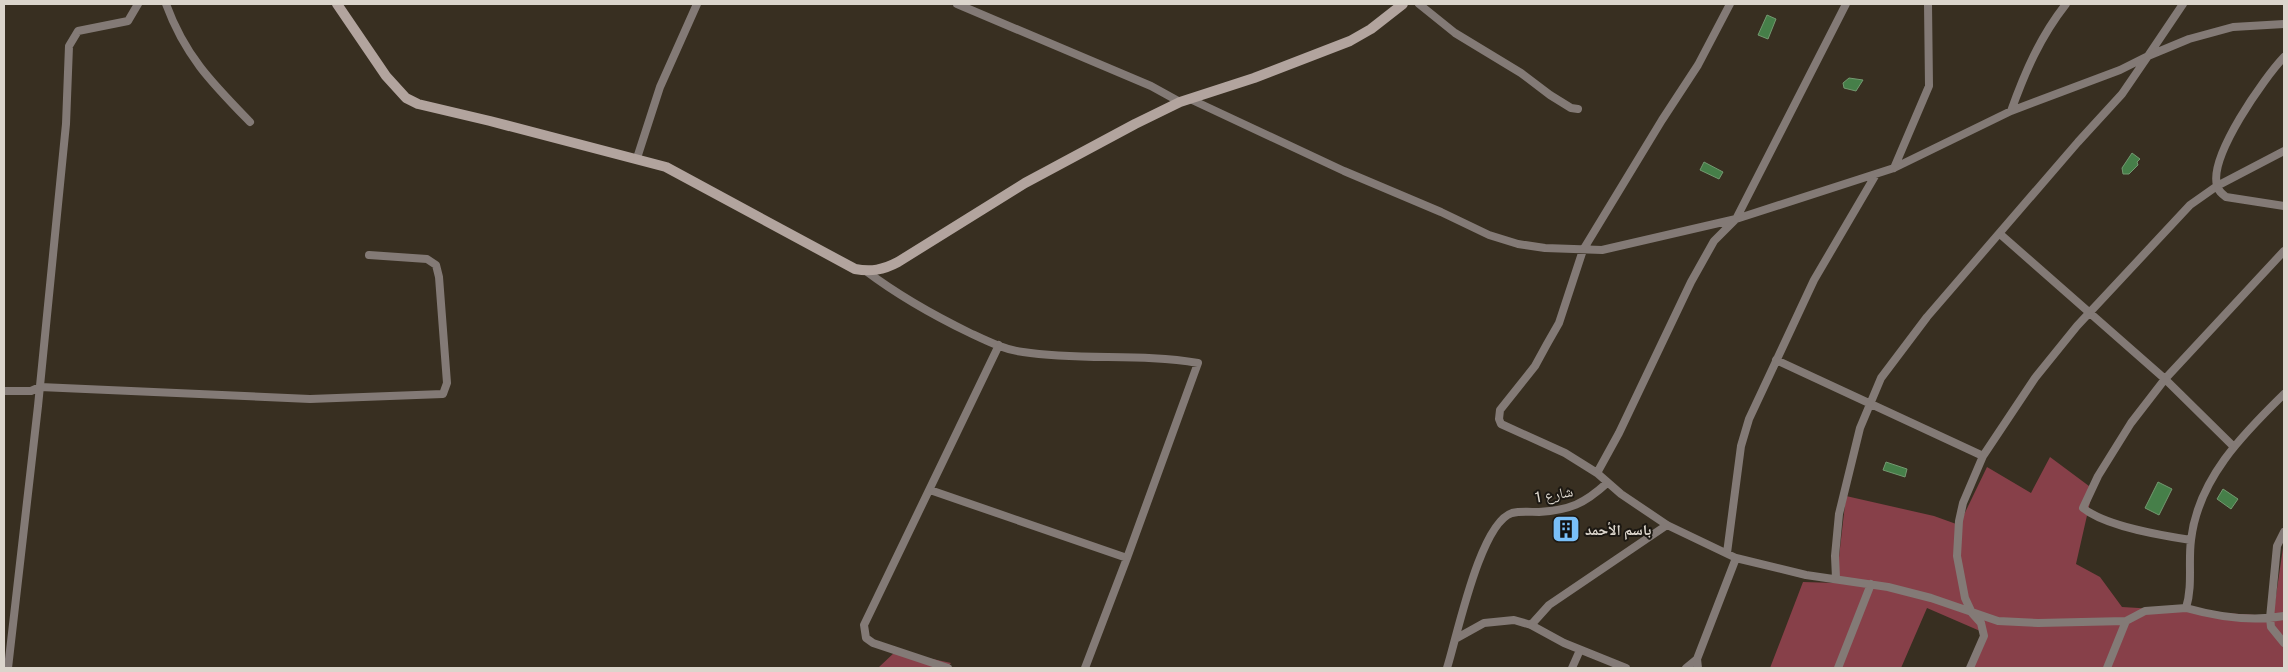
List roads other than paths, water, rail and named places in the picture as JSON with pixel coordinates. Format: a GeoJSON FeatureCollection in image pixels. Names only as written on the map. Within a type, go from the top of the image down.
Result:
{"type":"FeatureCollection","features":[{"type":"Feature","properties":{"kind":"street"},"geometry":{"type":"LineString","coordinates":[[166,4],[180,38],[206,77],[250,122]]}},
{"type":"Feature","properties":{"kind":"street"},"geometry":{"type":"LineString","coordinates":[[337,4],[386,76],[406,98],[418,104],[637,158],[674,171],[855,269],[866,271],[884,269],[898,262],[1072,156],[1185,100],[1254,78],[1350,42],[1403,4]]}},
{"type":"Feature","properties":{"kind":"street"},"geometry":{"type":"LineString","coordinates":[[637,158],[660,87],[697,4]]}},
{"type":"Feature","properties":{"kind":"street"},"geometry":{"type":"LineString","coordinates":[[958,4],[1185,100],[1489,235],[1518,244],[1583,250],[1602,250],[1736,218],[1875,176],[2011,111],[2120,70],[2189,39],[2234,27],[2284,24]]}},
{"type":"Feature","properties":{"kind":"street"},"geometry":{"type":"LineString","coordinates":[[1419,4],[1455,33],[1521,73],[1571,108],[1578,109]]}},
{"type":"Feature","properties":{"kind":"street"},"geometry":{"type":"LineString","coordinates":[[1730,4],[1698,65],[1662,120],[1583,250],[1559,323],[1535,366],[1500,410],[1499,419],[1501,424],[1565,454],[1597,473],[1607,483],[1667,525],[1736,558],[1799,573],[1871,584],[1924,596],[1998,620],[2038,623],[2126,621],[2145,611],[2186,608],[2218,617],[2270,618],[2284,616]]}},
{"type":"Feature","properties":{"kind":"street"},"geometry":{"type":"LineString","coordinates":[[1597,473],[1619,433],[1691,282],[1714,241],[1736,218],[1846,4]]}},
{"type":"Feature","properties":{"kind":"street"},"geometry":{"type":"LineString","coordinates":[[1894,168],[1929,86],[1928,4]]}},
{"type":"Feature","properties":{"kind":"street"},"geometry":{"type":"LineString","coordinates":[[2011,111],[2023,77],[2044,34],[2066,4]]}},
{"type":"Feature","properties":{"kind":"street"},"geometry":{"type":"LineString","coordinates":[[1836,578],[1835,556],[1839,514],[1860,428],[1882,378],[1927,317],[2078,142],[2122,94],[2183,4]]}},
{"type":"Feature","properties":{"kind":"street"},"geometry":{"type":"LineString","coordinates":[[8,668],[40,387],[66,124],[69,46],[78,30],[128,21],[139,5]]}},
{"type":"Feature","properties":{"kind":"street"},"geometry":{"type":"LineString","coordinates":[[2284,57],[2254,94],[2225,148],[2216,176],[2217,186],[2226,197],[2284,206]]}},
{"type":"Feature","properties":{"kind":"street"},"geometry":{"type":"LineString","coordinates":[[1970,668],[1984,636],[1981,623],[1972,613],[1965,598],[1957,556],[1958,530],[1963,503],[1983,456],[2035,378],[2090,312],[2190,205],[2217,186],[2284,151]]}},
{"type":"Feature","properties":{"kind":"street"},"geometry":{"type":"LineString","coordinates":[[1726,553],[1741,446],[1749,419],[1814,280],[1875,176]]}},
{"type":"Feature","properties":{"kind":"street"},"geometry":{"type":"LineString","coordinates":[[2000,234],[2165,379],[2233,446]]}},
{"type":"Feature","properties":{"kind":"street"},"geometry":{"type":"LineString","coordinates":[[2191,540],[2153,534],[2115,523],[2083,508],[2098,476],[2131,423],[2165,379],[2284,251]]}},
{"type":"Feature","properties":{"kind":"street"},"geometry":{"type":"LineString","coordinates":[[4,391],[31,391],[40,387],[310,399],[442,394],[447,383],[436,266],[427,259],[369,255]]}},
{"type":"Feature","properties":{"kind":"street"},"geometry":{"type":"LineString","coordinates":[[866,271],[901,297],[947,322],[999,346],[1024,352],[1072,357],[1124,356],[1198,363],[1128,558],[1085,668]]}},
{"type":"Feature","properties":{"kind":"street"},"geometry":{"type":"LineString","coordinates":[[947,668],[873,643],[866,638],[864,632],[867,615],[999,346]]}},
{"type":"Feature","properties":{"kind":"street"},"geometry":{"type":"LineString","coordinates":[[1776,360],[1983,456]]}},
{"type":"Feature","properties":{"kind":"street"},"geometry":{"type":"LineString","coordinates":[[2186,608],[2190,594],[2191,540],[2203,495],[2233,446],[2284,394]]}},
{"type":"Feature","properties":{"kind":"street","name":"شارع 1"},"geometry":{"type":"LineString","coordinates":[[1457,638],[1469,590],[1492,533],[1501,520],[1513,513],[1577,506],[1586,501],[1607,483]]}},
{"type":"Feature","properties":{"kind":"street"},"geometry":{"type":"LineString","coordinates":[[930,490],[1128,558]]}},
{"type":"Feature","properties":{"kind":"street"},"geometry":{"type":"LineString","coordinates":[[1531,625],[1549,605],[1667,525]]}},
{"type":"Feature","properties":{"kind":"street"},"geometry":{"type":"LineString","coordinates":[[2284,532],[2277,546],[2270,618],[2271,627],[2284,643]]}},
{"type":"Feature","properties":{"kind":"street"},"geometry":{"type":"LineString","coordinates":[[1698,668],[1697,659],[1736,558]]}},
{"type":"Feature","properties":{"kind":"street"},"geometry":{"type":"LineString","coordinates":[[1838,668],[1871,584]]}},
{"type":"Feature","properties":{"kind":"street"},"geometry":{"type":"LineString","coordinates":[[1447,668],[1457,638],[1484,623],[1498,620],[1514,620],[1531,625],[1580,650],[1626,668]]}},
{"type":"Feature","properties":{"kind":"street"},"geometry":{"type":"LineString","coordinates":[[2107,668],[2126,621]]}},
{"type":"Feature","properties":{"kind":"street"},"geometry":{"type":"LineString","coordinates":[[1572,668],[1580,650]]}},
{"type":"Feature","properties":{"kind":"street"},"geometry":{"type":"LineString","coordinates":[[1686,668],[1697,659]]}},
{"type":"Feature","properties":{"kind":"place","name":"باسم الأحمد"},"geometry":{"type":"Point","coordinates":[1566,529]}}]}
